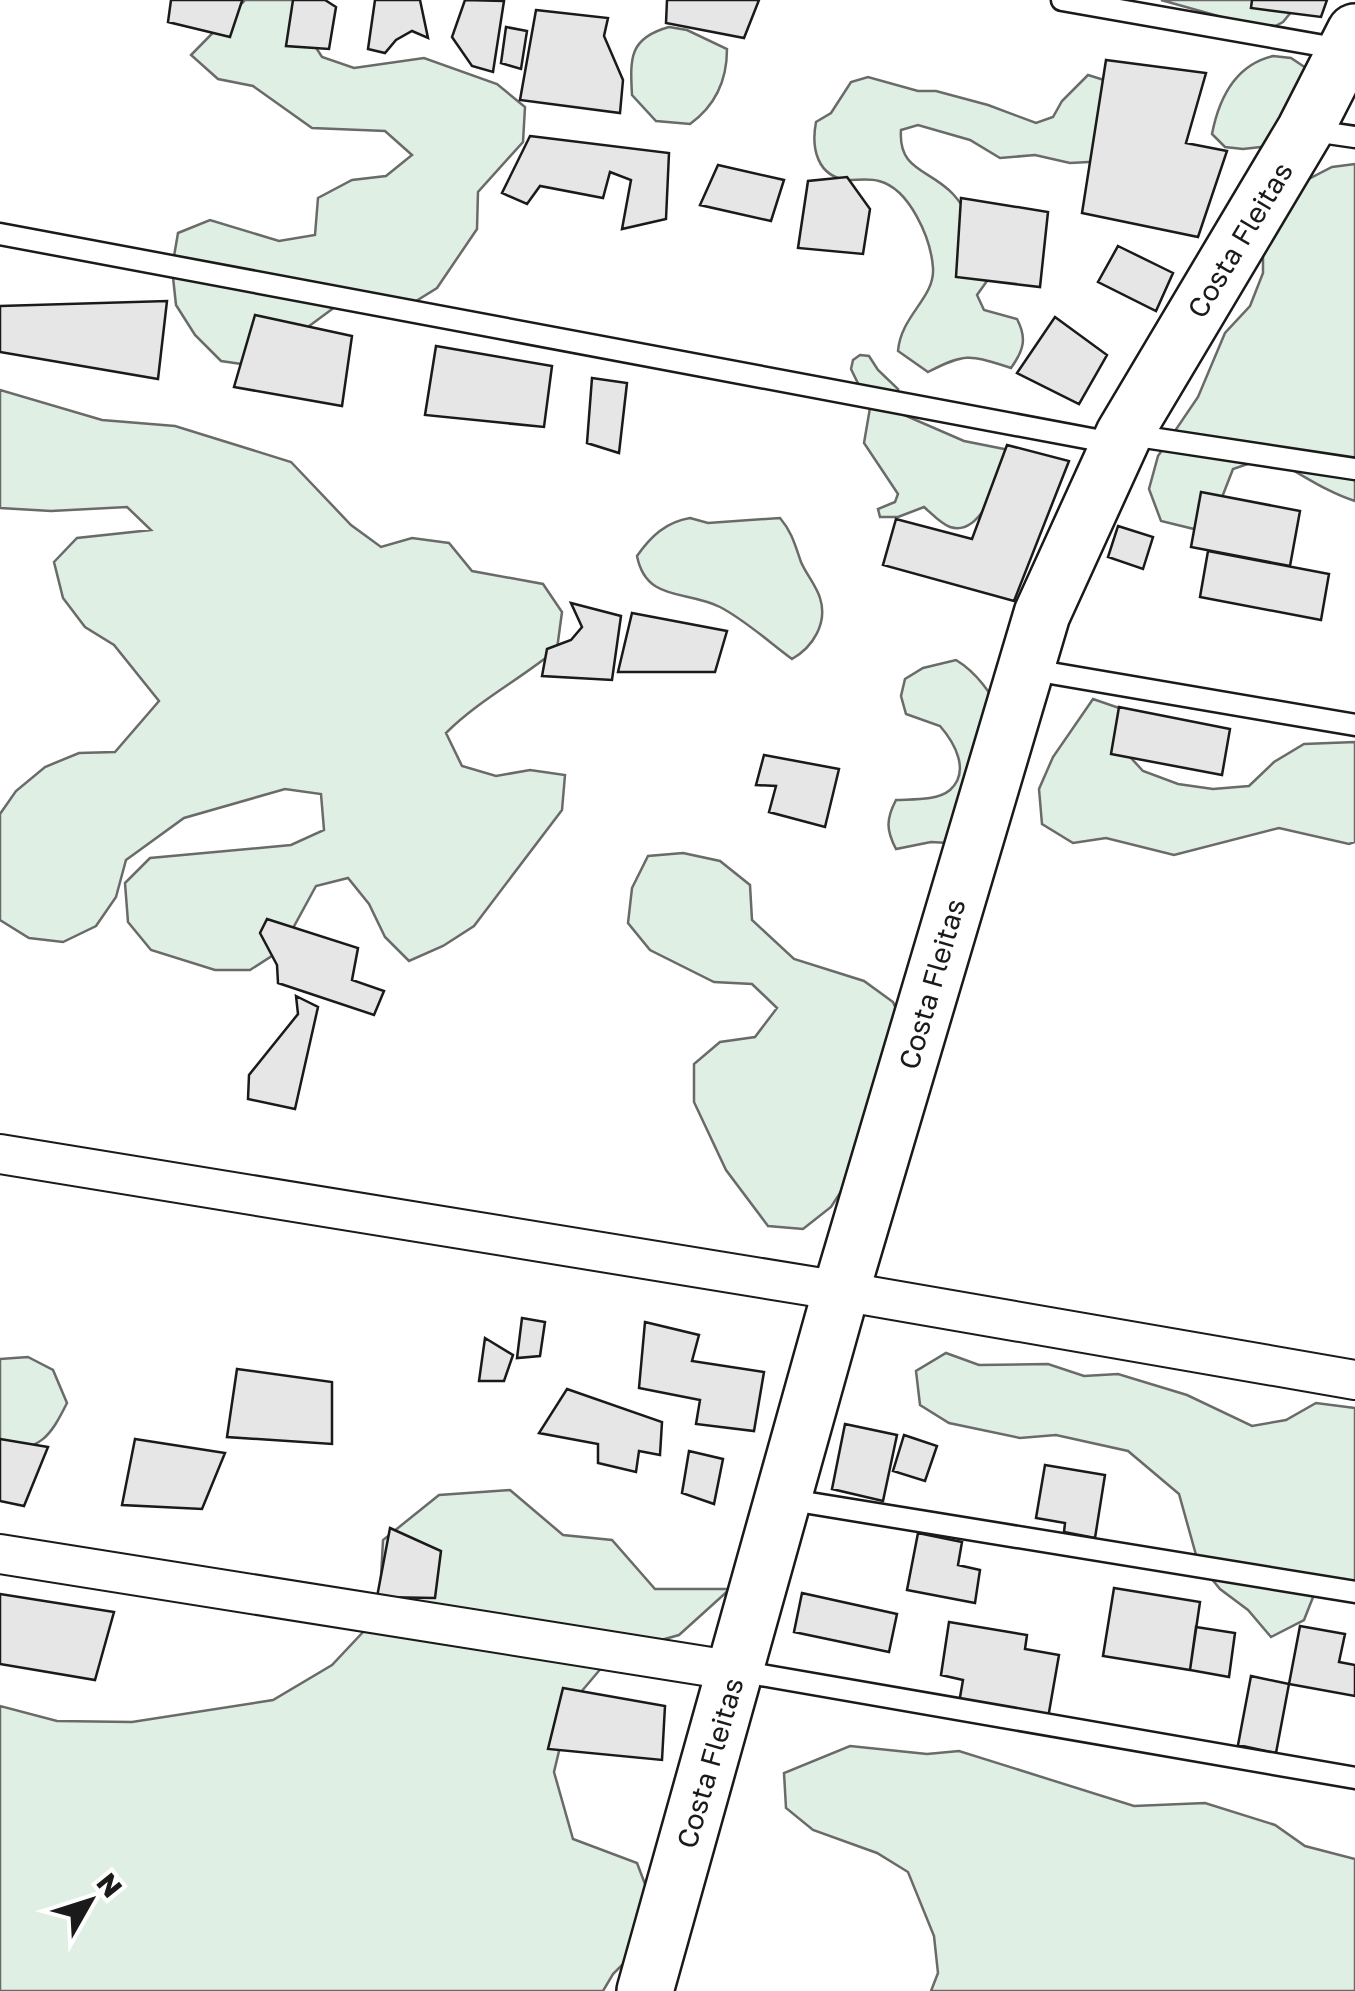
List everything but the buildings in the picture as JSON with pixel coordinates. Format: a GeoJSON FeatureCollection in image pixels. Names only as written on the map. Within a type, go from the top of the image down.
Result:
{"type":"FeatureCollection","features":[{"type":"Feature","properties":{"kind":"main road","name":"Costa Fleitas"},"geometry":{"type":"LineString","coordinates":[[645,1991],[841,1291],[1042,614],[1121,439],[1330,134],[1350,41]]}},
{"type":"Feature","properties":{"kind":"street"},"geometry":{"type":"LineString","coordinates":[[0,1154],[841,1291],[1355,1380]]}},
{"type":"Feature","properties":{"kind":"street"},"geometry":{"type":"LineString","coordinates":[[0,1554],[736,1671]]}},
{"type":"Feature","properties":{"kind":"lane"},"geometry":{"type":"LineString","coordinates":[[1062,0],[1350,41]]}},
{"type":"Feature","properties":{"kind":"lane"},"geometry":{"type":"LineString","coordinates":[[0,234],[1121,439],[1355,469]]}},
{"type":"Feature","properties":{"kind":"lane"},"geometry":{"type":"LineString","coordinates":[[1025,669],[1355,725]]}},
{"type":"Feature","properties":{"kind":"lane"},"geometry":{"type":"LineString","coordinates":[[782,1498],[1355,1592]]}},
{"type":"Feature","properties":{"kind":"lane"},"geometry":{"type":"LineString","coordinates":[[736,1671],[1355,1778]]}},
{"type":"Feature","properties":{"kind":"green space"},"geometry":{"type":"Polygon","coordinates":[[[245,0],[297,0],[304,29],[322,57],[354,68],[424,58],[497,84],[525,107],[523,142],[478,192],[477,229],[437,288],[408,306],[339,304],[255,366],[221,361],[195,335],[176,305],[172,268],[178,233],[210,220],[279,241],[315,235],[318,198],[352,180],[386,176],[412,155],[385,131],[312,128],[253,86],[218,79],[191,55],[245,0]]]}},
{"type":"Feature","properties":{"kind":"green space"},"geometry":{"type":"Polygon","coordinates":[[[1161,0],[1301,0],[1283,22],[1268,30],[1161,0]]]}},
{"type":"Feature","properties":{"kind":"green space"},"geometry":{"type":"Polygon","coordinates":[[[669,27],[687,30],[727,49],[718,91],[690,124],[656,121],[632,95],[635,51],[646,37],[669,27]]]}},
{"type":"Feature","properties":{"kind":"green space"},"geometry":{"type":"Polygon","coordinates":[[[1273,56],[1291,58],[1312,72],[1296,143],[1243,149],[1225,147],[1212,134],[1224,96],[1248,67],[1273,56]]]}},
{"type":"Feature","properties":{"kind":"green space"},"geometry":{"type":"Polygon","coordinates":[[[1088,75],[1104,80],[1107,161],[1070,163],[1035,155],[1000,158],[970,140],[918,125],[901,130],[901,143],[910,162],[953,194],[993,264],[977,295],[984,310],[1017,319],[1023,338],[1011,368],[969,358],[928,372],[898,351],[905,327],[932,279],[931,256],[923,230],[909,204],[890,186],[875,180],[838,178],[823,167],[816,151],[816,122],[831,113],[851,82],[868,77],[988,105],[1036,123],[1053,117],[1062,101],[1088,75]]]}},
{"type":"Feature","properties":{"kind":"green space"},"geometry":{"type":"Polygon","coordinates":[[[1355,164],[1355,501],[1268,457],[1233,469],[1219,505],[1194,529],[1161,521],[1149,489],[1158,456],[1198,397],[1225,333],[1250,306],[1263,273],[1263,238],[1301,183],[1332,167],[1355,164]]]}},
{"type":"Feature","properties":{"kind":"green space"},"geometry":{"type":"Polygon","coordinates":[[[860,355],[869,356],[898,389],[899,407],[904,415],[964,441],[1009,450],[989,501],[972,523],[962,528],[950,527],[924,507],[898,517],[880,517],[878,509],[895,502],[898,494],[864,443],[870,408],[851,369],[853,360],[860,355]]]}},
{"type":"Feature","properties":{"kind":"green space"},"geometry":{"type":"Polygon","coordinates":[[[0,390],[102,420],[175,426],[291,462],[351,525],[381,547],[412,538],[449,543],[472,571],[543,584],[562,612],[557,649],[446,733],[462,766],[496,776],[530,770],[565,775],[562,810],[474,926],[409,961],[385,937],[369,904],[348,878],[316,886],[281,950],[250,970],[215,970],[151,950],[128,922],[125,883],[150,858],[291,845],[324,830],[321,794],[285,789],[184,818],[126,860],[116,897],[96,926],[63,942],[29,938],[0,920],[0,814],[16,791],[45,767],[79,753],[115,752],[159,701],[114,645],[85,627],[63,598],[54,562],[77,538],[151,530],[127,507],[51,511],[0,508],[0,390]]]}},
{"type":"Feature","properties":{"kind":"green space"},"geometry":{"type":"Polygon","coordinates":[[[690,518],[708,523],[780,518],[822,607],[817,633],[800,654],[792,659],[720,607],[658,588],[649,581],[637,556],[660,531],[690,518]]]}},
{"type":"Feature","properties":{"kind":"green space"},"geometry":{"type":"Polygon","coordinates":[[[956,660],[980,681],[1009,724],[948,843],[896,849],[888,824],[896,800],[945,794],[956,782],[960,766],[955,748],[940,726],[906,714],[901,696],[905,679],[923,668],[956,660]]]}},
{"type":"Feature","properties":{"kind":"green space"},"geometry":{"type":"Polygon","coordinates":[[[1093,699],[1128,711],[1119,745],[1143,771],[1178,784],[1213,789],[1249,786],[1274,762],[1304,744],[1355,742],[1355,842],[1349,844],[1279,828],[1174,855],[1106,838],[1073,843],[1042,824],[1039,789],[1053,757],[1093,699]]]}},
{"type":"Feature","properties":{"kind":"green space"},"geometry":{"type":"Polygon","coordinates":[[[683,853],[720,861],[750,885],[752,920],[794,959],[864,981],[893,1002],[909,1038],[853,1173],[831,1207],[803,1229],[768,1226],[726,1170],[694,1102],[694,1064],[720,1042],[755,1037],[777,1008],[752,984],[714,982],[650,950],[628,923],[632,888],[648,856],[683,853]]]}},
{"type":"Feature","properties":{"kind":"green space"},"geometry":{"type":"Polygon","coordinates":[[[946,1353],[979,1365],[1048,1364],[1084,1376],[1118,1374],[1187,1395],[1252,1426],[1286,1420],[1316,1403],[1355,1408],[1355,1591],[1317,1587],[1304,1620],[1271,1637],[1248,1610],[1220,1589],[1198,1562],[1179,1494],[1128,1451],[1056,1435],[1020,1438],[949,1423],[920,1405],[916,1371],[946,1353]]]}},
{"type":"Feature","properties":{"kind":"green space"},"geometry":{"type":"Polygon","coordinates":[[[28,1357],[53,1370],[67,1403],[42,1439],[25,1448],[0,1451],[0,1359],[28,1357]]]}},
{"type":"Feature","properties":{"kind":"green space"},"geometry":{"type":"Polygon","coordinates":[[[510,1490],[563,1535],[612,1540],[655,1589],[730,1589],[679,1635],[614,1653],[570,1705],[554,1772],[573,1839],[637,1863],[661,1926],[613,1974],[603,1991],[0,1991],[0,1706],[57,1721],[132,1722],[273,1700],[332,1665],[379,1615],[383,1540],[439,1495],[510,1490]]]}},
{"type":"Feature","properties":{"kind":"green space"},"geometry":{"type":"Polygon","coordinates":[[[850,1746],[927,1754],[959,1751],[1134,1806],[1205,1803],[1275,1825],[1305,1846],[1355,1859],[1355,1991],[931,1991],[938,1973],[934,1936],[908,1872],[877,1853],[813,1830],[786,1808],[784,1773],[850,1746]]]}}]}
